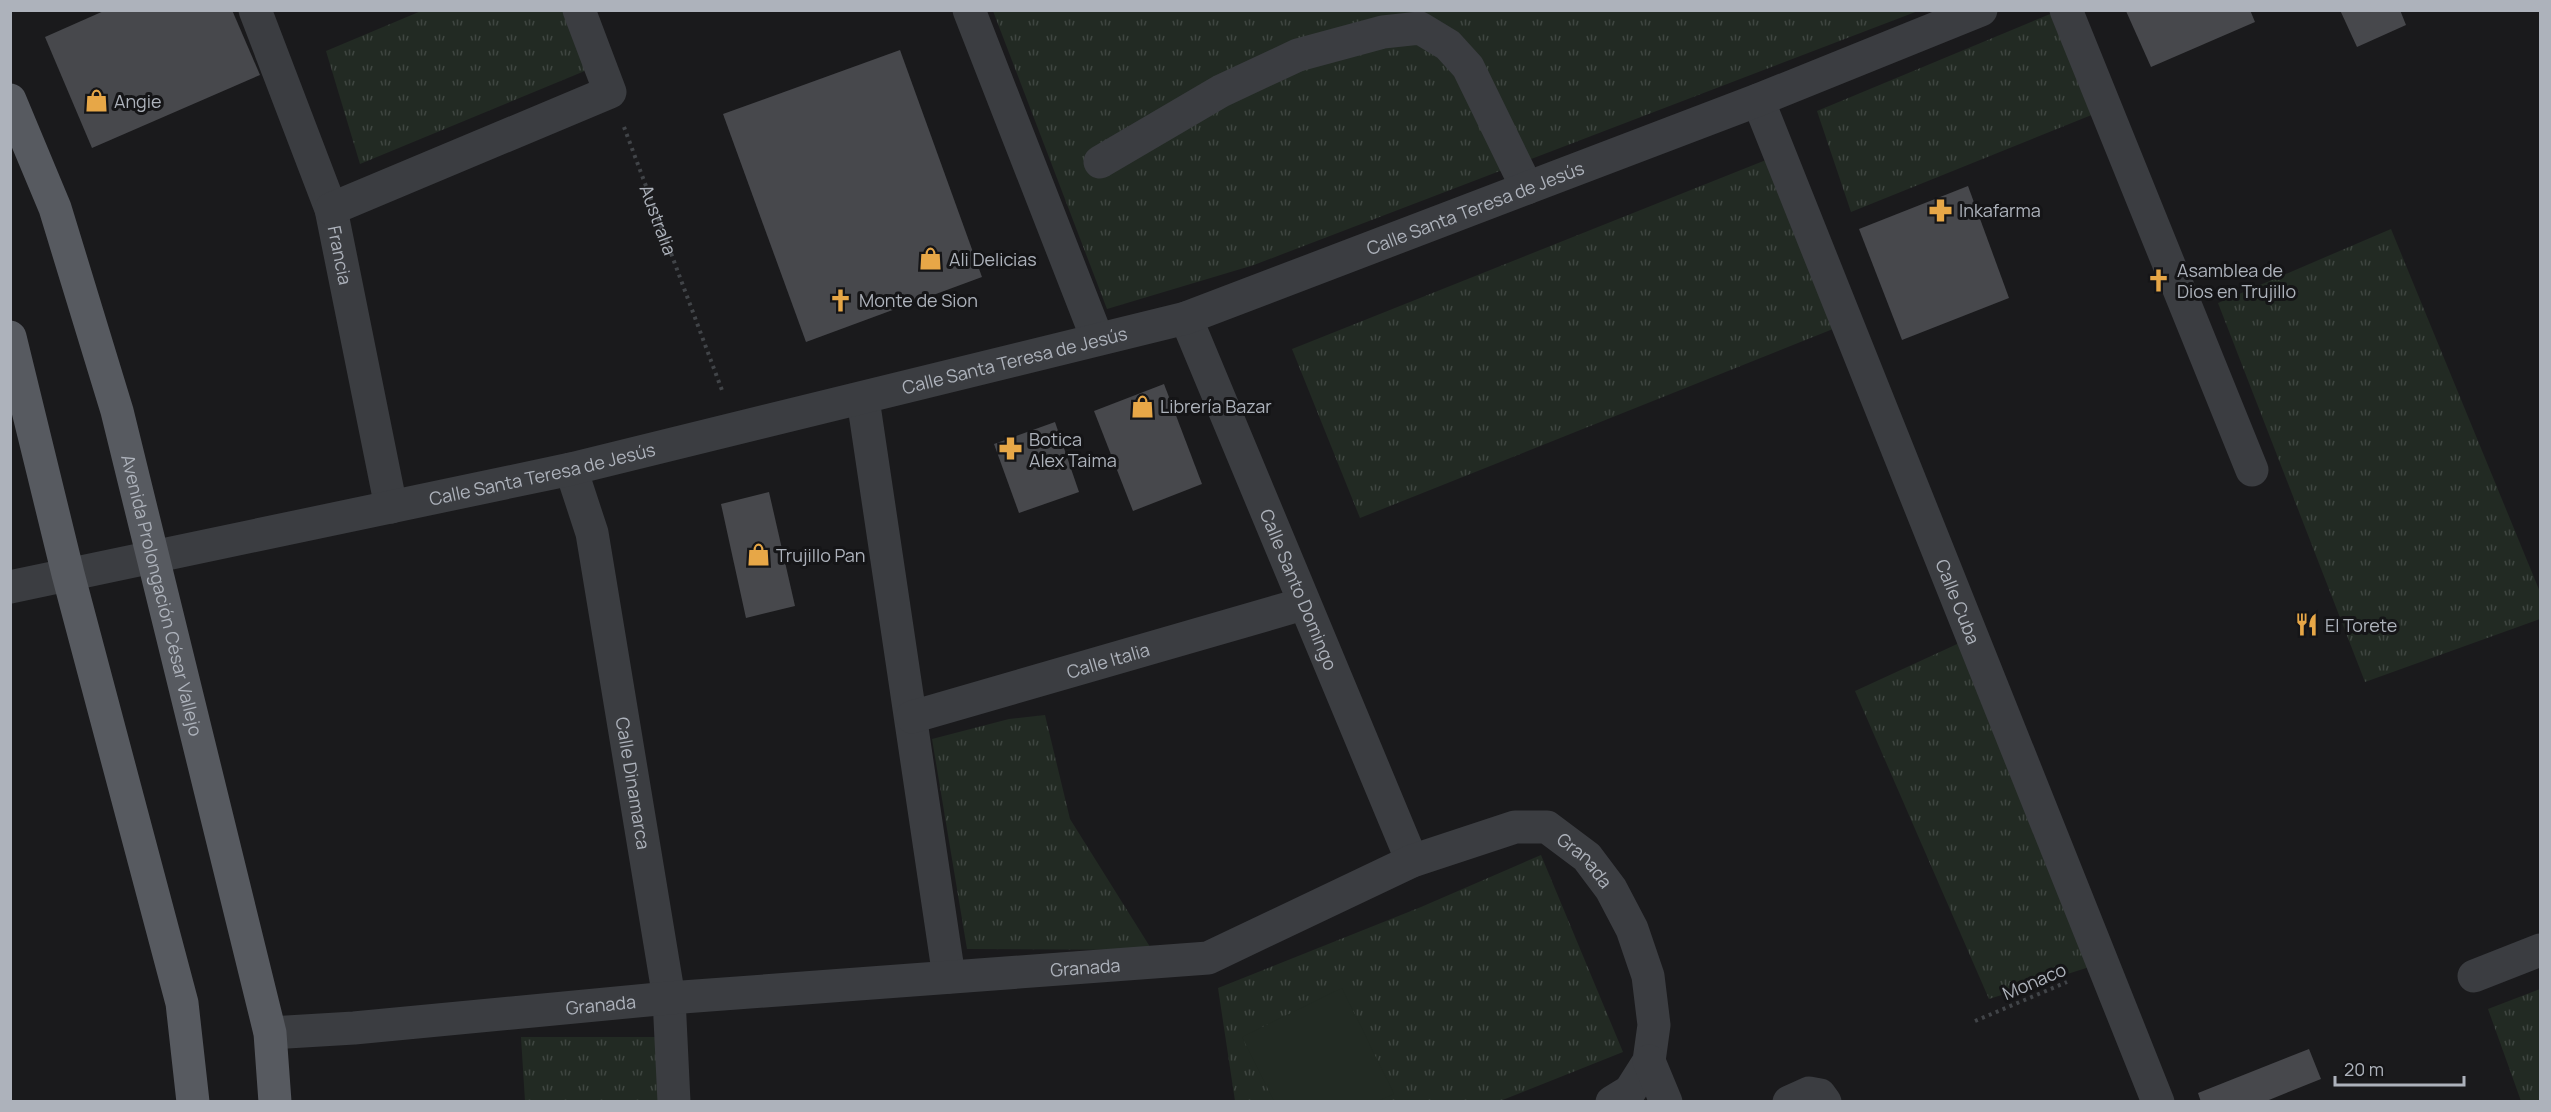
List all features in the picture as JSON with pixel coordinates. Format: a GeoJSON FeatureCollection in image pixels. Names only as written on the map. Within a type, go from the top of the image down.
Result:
{"type":"FeatureCollection","features":[{"type":"Feature","properties":{"kind":"main road","name":"Avenida Prolongación César Vallejo"},"geometry":{"type":"LineString","coordinates":[[10,100],[55,208],[117,411],[270,1033],[275,1101]]}},
{"type":"Feature","properties":{"kind":"main road"},"geometry":{"type":"LineString","coordinates":[[10,337],[68,574],[182,1003],[193,1101]]}},
{"type":"Feature","properties":{"kind":"street","name":"Francia"},"geometry":{"type":"LineString","coordinates":[[255,10],[331,209],[391,507]]}},
{"type":"Feature","properties":{"kind":"street"},"geometry":{"type":"LineString","coordinates":[[331,209],[610,92],[579,10]]}},
{"type":"Feature","properties":{"kind":"street"},"geometry":{"type":"LineString","coordinates":[[969,10],[1097,338]]}},
{"type":"Feature","properties":{"kind":"street","name":"Calle Santa Teresa de Jesús"},"geometry":{"type":"LineString","coordinates":[[10,588],[571,469],[1186,318],[1758,100],[1982,10]]}},
{"type":"Feature","properties":{"kind":"street"},"geometry":{"type":"LineString","coordinates":[[2066,10],[2252,470]]}},
{"type":"Feature","properties":{"kind":"street"},"geometry":{"type":"LineString","coordinates":[[1100,162],[1221,91],[1298,55],[1383,32],[1420,28],[1448,45],[1468,67],[1527,188]]}},
{"type":"Feature","properties":{"kind":"street","name":"Calle Cuba"},"geometry":{"type":"LineString","coordinates":[[1758,100],[2158,1101]]}},
{"type":"Feature","properties":{"kind":"street","name":"Calle Santo Domingo"},"geometry":{"type":"LineString","coordinates":[[1186,318],[1303,604],[1412,861]]}},
{"type":"Feature","properties":{"kind":"street"},"geometry":{"type":"LineString","coordinates":[[863,399],[949,977]]}},
{"type":"Feature","properties":{"kind":"street","name":"Calle Dinamarca"},"geometry":{"type":"LineString","coordinates":[[571,469],[592,532],[669,998],[674,1101]]}},
{"type":"Feature","properties":{"kind":"street","name":"Calle Italia"},"geometry":{"type":"LineString","coordinates":[[912,717],[1303,604]]}},
{"type":"Feature","properties":{"kind":"street","name":"Granada"},"geometry":{"type":"LineString","coordinates":[[270,1033],[354,1028],[669,998],[1208,958],[1412,861],[1515,827],[1547,827],[1587,857],[1611,889],[1632,929],[1648,976],[1654,1025],[1649,1061],[1630,1091],[1612,1101]]}},
{"type":"Feature","properties":{"kind":"street"},"geometry":{"type":"LineString","coordinates":[[2474,976],[2541,950]]}},
{"type":"Feature","properties":{"kind":"street"},"geometry":{"type":"LineString","coordinates":[[1649,1061],[1666,1101]]}},
{"type":"Feature","properties":{"kind":"street"},"geometry":{"type":"LineString","coordinates":[[1789,1101],[1809,1093],[1823,1098]]}},
{"type":"Feature","properties":{"kind":"path","name":"Australia"},"geometry":{"type":"LineString","coordinates":[[610,92],[737,430]]}},
{"type":"Feature","properties":{"kind":"path","name":"Monaco"},"geometry":{"type":"LineString","coordinates":[[1975,1022],[2104,966]]}},
{"type":"Feature","properties":{"kind":"green space"},"geometry":{"type":"Polygon","coordinates":[[[421,11],[566,11],[592,68],[360,164],[326,51],[421,11]]]}},
{"type":"Feature","properties":{"kind":"green space"},"geometry":{"type":"Polygon","coordinates":[[[993,11],[1918,11],[1254,265],[1107,309],[993,11]]]}},
{"type":"Feature","properties":{"kind":"green space"},"geometry":{"type":"Polygon","coordinates":[[[2055,12],[2094,114],[1851,212],[1817,111],[2055,12]]]}},
{"type":"Feature","properties":{"kind":"green space"},"geometry":{"type":"Polygon","coordinates":[[[1771,158],[1838,327],[1360,518],[1292,349],[1771,158]]]}},
{"type":"Feature","properties":{"kind":"green space"},"geometry":{"type":"Polygon","coordinates":[[[2391,229],[2540,592],[2540,619],[2365,682],[2218,303],[2391,229]]]}},
{"type":"Feature","properties":{"kind":"green space"},"geometry":{"type":"Polygon","coordinates":[[[1968,639],[2102,963],[1989,999],[1855,691],[1968,639]]]}},
{"type":"Feature","properties":{"kind":"green space"},"geometry":{"type":"Polygon","coordinates":[[[1045,715],[1070,819],[1152,950],[967,949],[932,739],[1009,719],[1045,715]]]}},
{"type":"Feature","properties":{"kind":"green space"},"geometry":{"type":"Polygon","coordinates":[[[1541,855],[1623,1052],[1500,1101],[1235,1101],[1218,988],[1421,907],[1541,855]]]}},
{"type":"Feature","properties":{"kind":"green space"},"geometry":{"type":"Polygon","coordinates":[[[1342,988],[1394,1094],[1378,1101],[1274,1101],[1242,1037],[1342,988]]]}},
{"type":"Feature","properties":{"kind":"green space"},"geometry":{"type":"Polygon","coordinates":[[[2540,989],[2540,1101],[2521,1101],[2488,1009],[2540,989]]]}},
{"type":"Feature","properties":{"kind":"green space"},"geometry":{"type":"Polygon","coordinates":[[[521,1037],[663,1037],[669,1101],[525,1101],[521,1037]]]}},
{"type":"Feature","properties":{"kind":"building"},"geometry":{"type":"Polygon","coordinates":[[[106,10],[232,10],[260,75],[92,148],[45,37],[106,10]]]}},
{"type":"Feature","properties":{"kind":"building"},"geometry":{"type":"Polygon","coordinates":[[[2250,10],[2255,22],[2151,67],[2126,11],[2250,10]]]}},
{"type":"Feature","properties":{"kind":"building"},"geometry":{"type":"Polygon","coordinates":[[[2340,10],[2400,10],[2406,25],[2357,47],[2340,10]]]}},
{"type":"Feature","properties":{"kind":"building"},"geometry":{"type":"Polygon","coordinates":[[[900,50],[982,277],[806,342],[723,114],[900,50]]]}},
{"type":"Feature","properties":{"kind":"building"},"geometry":{"type":"Polygon","coordinates":[[[1968,186],[2009,298],[1902,340],[1859,229],[1968,186]]]}},
{"type":"Feature","properties":{"kind":"building"},"geometry":{"type":"Polygon","coordinates":[[[1164,384],[1202,484],[1133,511],[1094,411],[1164,384]]]}},
{"type":"Feature","properties":{"kind":"building"},"geometry":{"type":"Polygon","coordinates":[[[1055,422],[1079,492],[1019,513],[994,444],[1055,422]]]}},
{"type":"Feature","properties":{"kind":"building","name":"Trujillo Pan"},"geometry":{"type":"Polygon","coordinates":[[[769,492],[795,606],[746,618],[721,504],[769,492]]]}},
{"type":"Feature","properties":{"kind":"building"},"geometry":{"type":"Polygon","coordinates":[[[2309,1049],[2321,1079],[2264,1102],[2201,1102],[2198,1093],[2309,1049]]]}},
{"type":"Feature","properties":{"kind":"place","name":"Angie"},"geometry":{"type":"Point","coordinates":[96,101]}},
{"type":"Feature","properties":{"kind":"place","name":"Inkafarma"},"geometry":{"type":"Point","coordinates":[1941,210]}},
{"type":"Feature","properties":{"kind":"place","name":"Ali Delicias"},"geometry":{"type":"Point","coordinates":[931,259]}},
{"type":"Feature","properties":{"kind":"place","name":"Asamblea de Dios en Trujillo"},"geometry":{"type":"Point","coordinates":[2159,280]}},
{"type":"Feature","properties":{"kind":"place","name":"Monte de Sion"},"geometry":{"type":"Point","coordinates":[841,300]}},
{"type":"Feature","properties":{"kind":"place","name":"Librería Bazar"},"geometry":{"type":"Point","coordinates":[1142,406]}},
{"type":"Feature","properties":{"kind":"place","name":"Botica Alex Taima"},"geometry":{"type":"Point","coordinates":[1011,449]}},
{"type":"Feature","properties":{"kind":"place","name":"Trujillo Pan"},"geometry":{"type":"Point","coordinates":[758,555]}},
{"type":"Feature","properties":{"kind":"place","name":"El Torete"},"geometry":{"type":"Point","coordinates":[2307,625]}}]}
